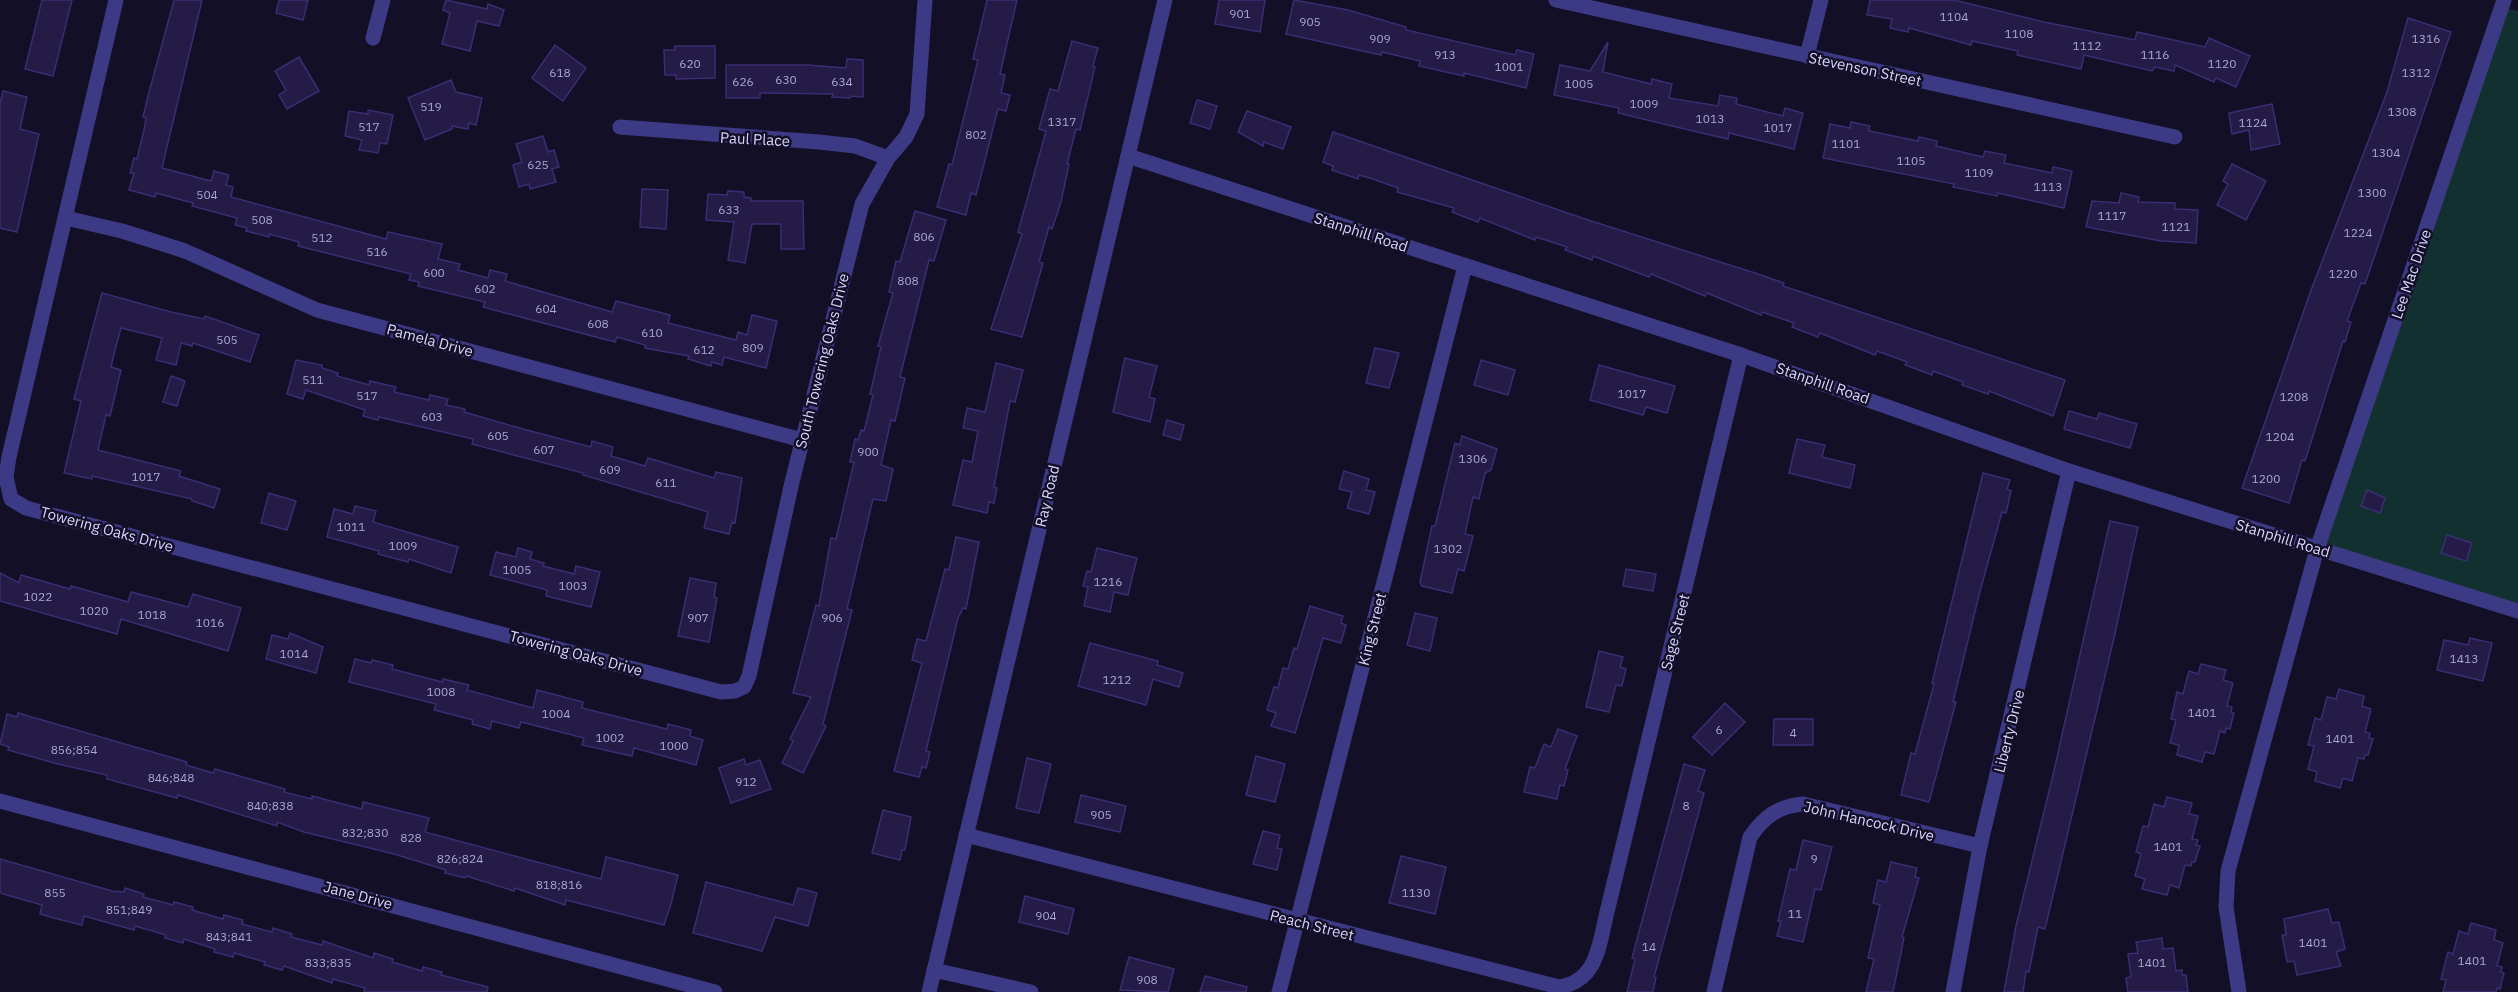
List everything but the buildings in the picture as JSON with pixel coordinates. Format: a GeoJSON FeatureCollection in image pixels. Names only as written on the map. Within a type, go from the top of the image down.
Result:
{"type":"FeatureCollection","features":[{"type":"Feature","properties":{"kind":"street","name":"Towering Oaks Drive"},"geometry":{"type":"LineString","coordinates":[[116,0],[9,457],[6,477],[8,492],[17,504],[699,686]]}},
{"type":"Feature","properties":{"kind":"street"},"geometry":{"type":"LineString","coordinates":[[373,38],[383,0]]}},
{"type":"Feature","properties":{"kind":"street","name":"South Towering Oaks Drive"},"geometry":{"type":"LineString","coordinates":[[699,686],[721,692],[735,691],[744,687],[802,440],[862,204],[888,158],[906,137],[917,114],[925,0]]}},
{"type":"Feature","properties":{"kind":"street","name":"Ray Road"},"geometry":{"type":"LineString","coordinates":[[929,992],[1165,0]]}},
{"type":"Feature","properties":{"kind":"street","name":"Stevenson Street"},"geometry":{"type":"LineString","coordinates":[[1556,0],[2175,137]]}},
{"type":"Feature","properties":{"kind":"street"},"geometry":{"type":"LineString","coordinates":[[1807,56],[1821,0]]}},
{"type":"Feature","properties":{"kind":"street","name":"Lee Mac Drive"},"geometry":{"type":"LineString","coordinates":[[2239,992],[2226,907],[2228,871],[2317,549],[2504,0]]}},
{"type":"Feature","properties":{"kind":"street","name":"Paul Place"},"geometry":{"type":"LineString","coordinates":[[620,127],[855,146],[888,158]]}},
{"type":"Feature","properties":{"kind":"street","name":"Stanphill Road"},"geometry":{"type":"LineString","coordinates":[[1128,156],[1741,355],[2069,471],[2518,611]]}},
{"type":"Feature","properties":{"kind":"street","name":"Pamela Drive"},"geometry":{"type":"LineString","coordinates":[[66,218],[122,231],[185,251],[317,310],[802,440]]}},
{"type":"Feature","properties":{"kind":"street","name":"King Street"},"geometry":{"type":"LineString","coordinates":[[1279,992],[1466,266]]}},
{"type":"Feature","properties":{"kind":"street","name":"Sage Street"},"geometry":{"type":"LineString","coordinates":[[1608,908],[1741,355]]}},
{"type":"Feature","properties":{"kind":"street","name":"Liberty Drive"},"geometry":{"type":"LineString","coordinates":[[1953,992],[1980,846],[2069,471]]}},
{"type":"Feature","properties":{"kind":"street","name":"Jane Drive"},"geometry":{"type":"LineString","coordinates":[[0,801],[715,992]]}},
{"type":"Feature","properties":{"kind":"street","name":"John Hancock Drive"},"geometry":{"type":"LineString","coordinates":[[1714,992],[1750,837],[1760,822],[1774,811],[1803,804],[1980,846]]}},
{"type":"Feature","properties":{"kind":"street","name":"Peach Street"},"geometry":{"type":"LineString","coordinates":[[966,835],[1559,987],[1578,982],[1592,968],[1608,908]]}},
{"type":"Feature","properties":{"kind":"street"},"geometry":{"type":"LineString","coordinates":[[934,970],[1031,992]]}},
{"type":"Feature","properties":{"kind":"green space"},"geometry":{"type":"Polygon","coordinates":[[[2502,7],[2518,11],[2518,610],[2317,549],[2502,7]]]}}]}
